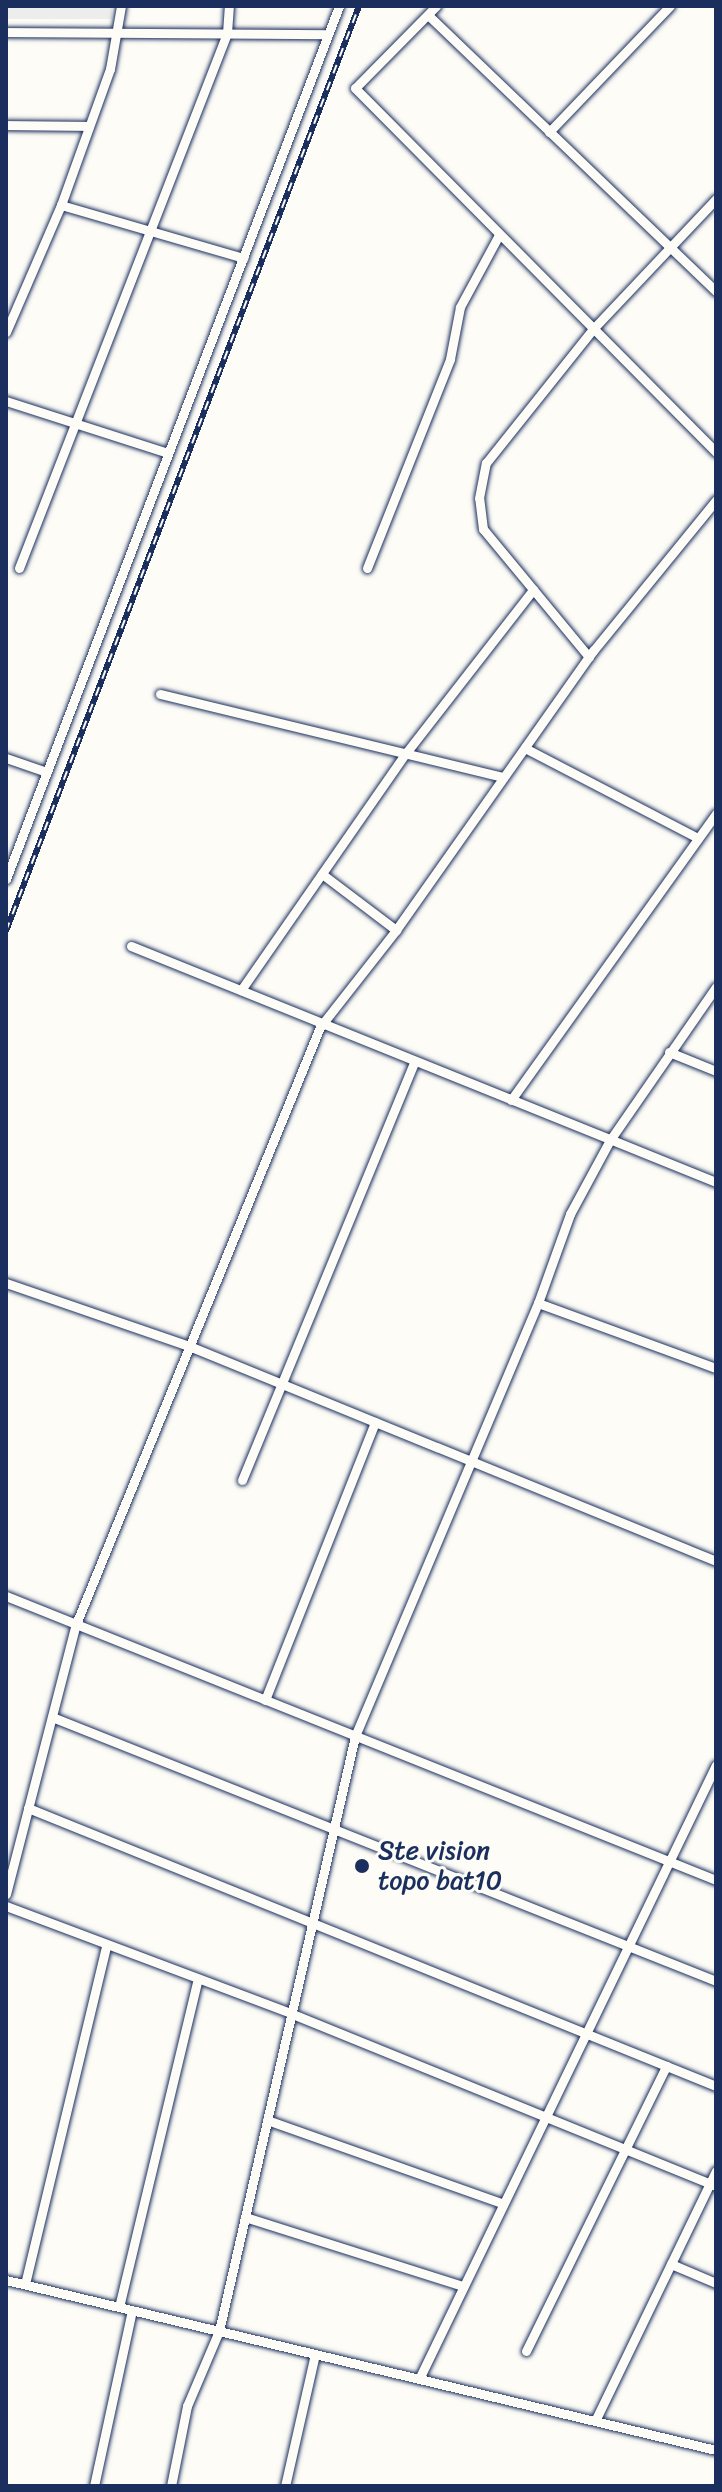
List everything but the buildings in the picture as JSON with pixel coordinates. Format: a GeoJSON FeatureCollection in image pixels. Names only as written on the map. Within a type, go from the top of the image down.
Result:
{"type":"FeatureCollection","features":[{"type":"Feature","properties":{"kind":"street"},"geometry":{"type":"LineString","coordinates":[[6,332],[61,205],[89,126],[118,33],[121,6]]}},
{"type":"Feature","properties":{"kind":"street"},"geometry":{"type":"LineString","coordinates":[[19,568],[153,232],[227,33],[229,6]]}},
{"type":"Feature","properties":{"kind":"street"},"geometry":{"type":"LineString","coordinates":[[6,879],[339,6]]}},
{"type":"Feature","properties":{"kind":"street"},"geometry":{"type":"LineString","coordinates":[[436,6],[355,88],[716,452]]}},
{"type":"Feature","properties":{"kind":"street"},"geometry":{"type":"LineString","coordinates":[[549,132],[670,6]]}},
{"type":"Feature","properties":{"kind":"street"},"geometry":{"type":"LineString","coordinates":[[428,15],[716,291]]}},
{"type":"Feature","properties":{"kind":"street"},"geometry":{"type":"LineString","coordinates":[[6,32],[328,34]]}},
{"type":"Feature","properties":{"kind":"street"},"geometry":{"type":"LineString","coordinates":[[6,125],[89,126]]}},
{"type":"Feature","properties":{"kind":"street"},"geometry":{"type":"LineString","coordinates":[[589,657],[483,529],[479,498],[486,463],[593,329],[671,251],[716,199]]}},
{"type":"Feature","properties":{"kind":"street"},"geometry":{"type":"LineString","coordinates":[[61,205],[243,258]]}},
{"type":"Feature","properties":{"kind":"street"},"geometry":{"type":"LineString","coordinates":[[367,568],[450,359],[460,307],[499,235]]}},
{"type":"Feature","properties":{"kind":"street"},"geometry":{"type":"LineString","coordinates":[[6,401],[168,453]]}},
{"type":"Feature","properties":{"kind":"street"},"geometry":{"type":"LineString","coordinates":[[6,1894],[76,1624],[320,1027],[396,930],[589,657],[716,500]]}},
{"type":"Feature","properties":{"kind":"street"},"geometry":{"type":"LineString","coordinates":[[241,990],[406,753],[533,590]]}},
{"type":"Feature","properties":{"kind":"street"},"geometry":{"type":"LineString","coordinates":[[160,694],[503,777]]}},
{"type":"Feature","properties":{"kind":"street"},"geometry":{"type":"LineString","coordinates":[[525,748],[698,838]]}},
{"type":"Feature","properties":{"kind":"street"},"geometry":{"type":"LineString","coordinates":[[6,758],[47,772]]}},
{"type":"Feature","properties":{"kind":"street"},"geometry":{"type":"LineString","coordinates":[[511,1100],[716,814]]}},
{"type":"Feature","properties":{"kind":"street"},"geometry":{"type":"LineString","coordinates":[[322,874],[396,930]]}},
{"type":"Feature","properties":{"kind":"street"},"geometry":{"type":"LineString","coordinates":[[131,946],[241,990],[320,1027],[415,1061],[716,1182]]}},
{"type":"Feature","properties":{"kind":"street"},"geometry":{"type":"LineString","coordinates":[[171,2486],[187,2406],[219,2331],[355,1736],[469,1460],[538,1303],[570,1214],[610,1140],[716,987]]}},
{"type":"Feature","properties":{"kind":"street"},"geometry":{"type":"LineString","coordinates":[[669,1052],[716,1071]]}},
{"type":"Feature","properties":{"kind":"street"},"geometry":{"type":"LineString","coordinates":[[242,1480],[415,1061]]}},
{"type":"Feature","properties":{"kind":"street"},"geometry":{"type":"LineString","coordinates":[[6,1283],[189,1346],[716,1561]]}},
{"type":"Feature","properties":{"kind":"street"},"geometry":{"type":"LineString","coordinates":[[538,1303],[716,1368]]}},
{"type":"Feature","properties":{"kind":"street"},"geometry":{"type":"LineString","coordinates":[[265,1700],[375,1422]]}},
{"type":"Feature","properties":{"kind":"street"},"geometry":{"type":"LineString","coordinates":[[6,1596],[716,1880]]}},
{"type":"Feature","properties":{"kind":"street"},"geometry":{"type":"LineString","coordinates":[[52,1717],[716,1981]]}},
{"type":"Feature","properties":{"kind":"street"},"geometry":{"type":"LineString","coordinates":[[419,2379],[716,1765]]}},
{"type":"Feature","properties":{"kind":"street"},"geometry":{"type":"LineString","coordinates":[[28,1808],[716,2086]]}},
{"type":"Feature","properties":{"kind":"street"},"geometry":{"type":"LineString","coordinates":[[6,1906],[197,1982],[290,2013],[713,2185]]}},
{"type":"Feature","properties":{"kind":"street"},"geometry":{"type":"LineString","coordinates":[[25,2284],[106,1946]]}},
{"type":"Feature","properties":{"kind":"street"},"geometry":{"type":"LineString","coordinates":[[119,2307],[197,1982]]}},
{"type":"Feature","properties":{"kind":"street"},"geometry":{"type":"LineString","coordinates":[[526,2351],[666,2066]]}},
{"type":"Feature","properties":{"kind":"street"},"geometry":{"type":"LineString","coordinates":[[267,2120],[502,2203]]}},
{"type":"Feature","properties":{"kind":"street"},"geometry":{"type":"LineString","coordinates":[[595,2421],[713,2185],[716,2171]]}},
{"type":"Feature","properties":{"kind":"street"},"geometry":{"type":"LineString","coordinates":[[245,2217],[462,2286]]}},
{"type":"Feature","properties":{"kind":"street"},"geometry":{"type":"LineString","coordinates":[[671,2264],[716,2283]]}},
{"type":"Feature","properties":{"kind":"street"},"geometry":{"type":"LineString","coordinates":[[6,2280],[716,2450]]}},
{"type":"Feature","properties":{"kind":"street"},"geometry":{"type":"LineString","coordinates":[[94,2486],[132,2310]]}},
{"type":"Feature","properties":{"kind":"street"},"geometry":{"type":"LineString","coordinates":[[285,2486],[315,2354]]}},
{"type":"Feature","properties":{"kind":"shaded area"},"geometry":{"type":"Polygon","coordinates":[[[6,6],[112,6],[112,19],[6,19],[6,6]]]}},
{"type":"Feature","properties":{"kind":"railway"},"geometry":{"type":"LineString","coordinates":[[6,931],[359,6]]}},
{"type":"Feature","properties":{"kind":"place","name":"Ste vision topo bat10"},"geometry":{"type":"Point","coordinates":[362,1866]}}]}
